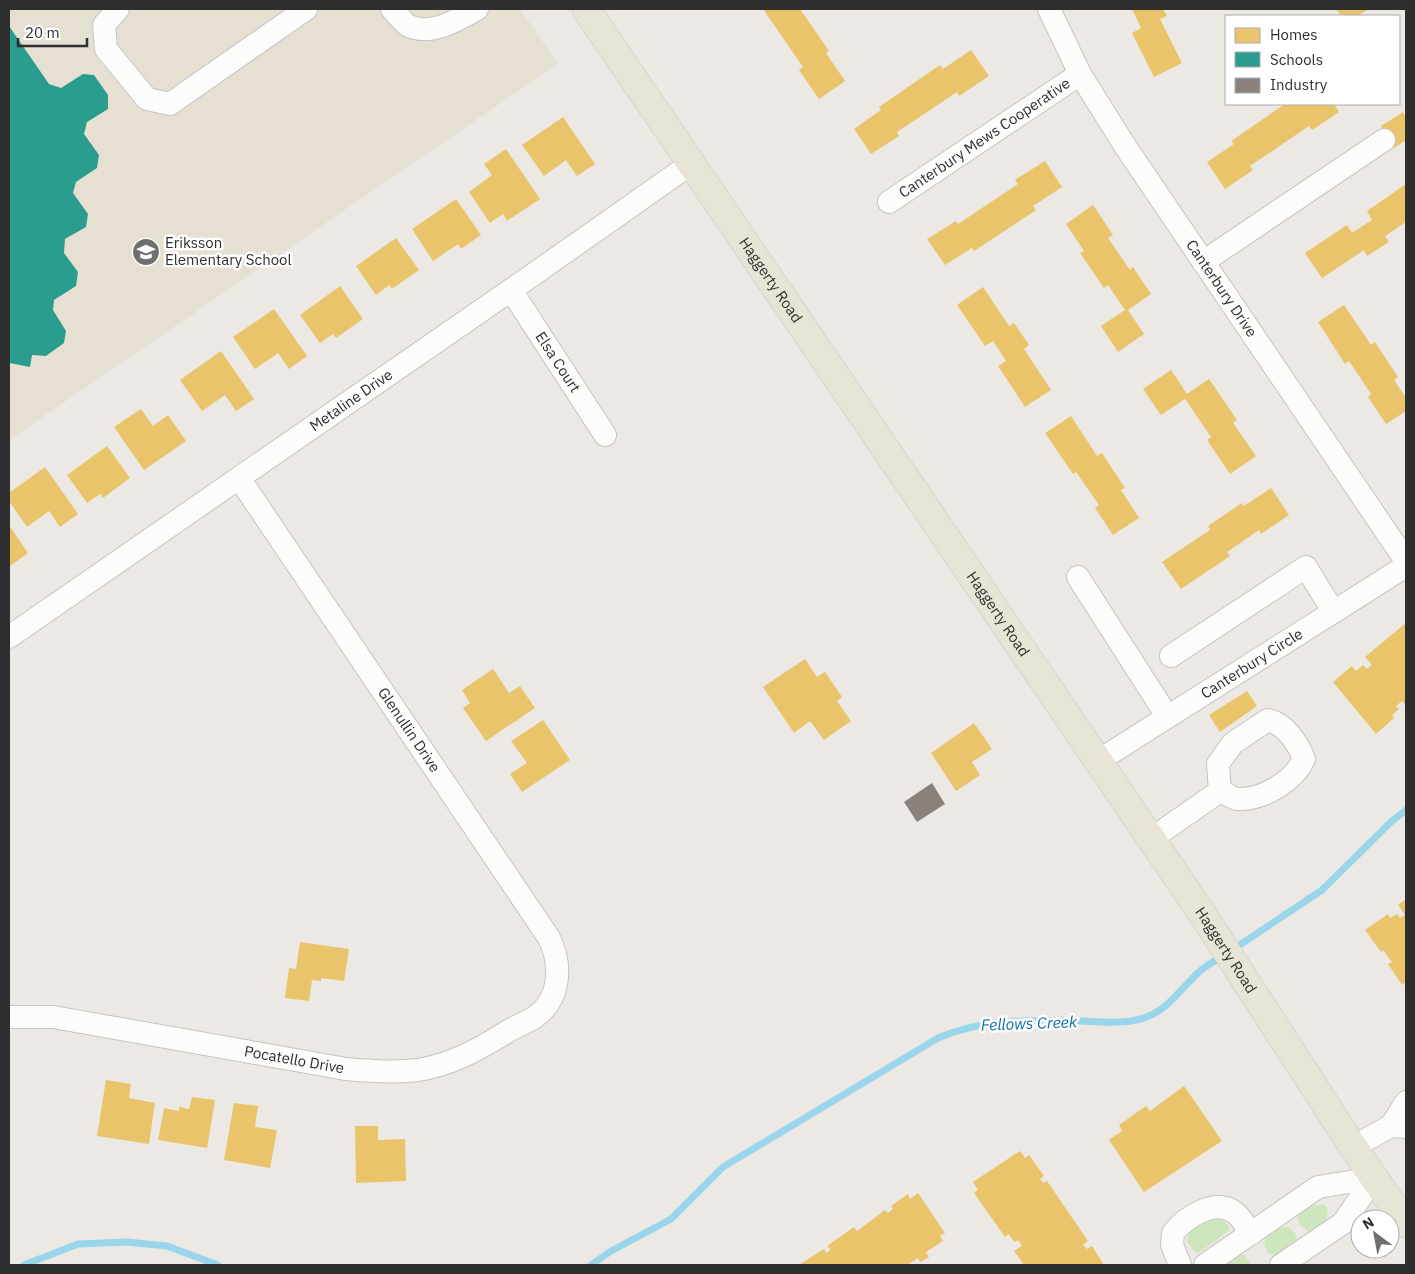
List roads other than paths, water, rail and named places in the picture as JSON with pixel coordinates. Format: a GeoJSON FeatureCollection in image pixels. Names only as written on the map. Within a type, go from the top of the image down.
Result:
{"type":"FeatureCollection","features":[{"type":"Feature","properties":{"kind":"main road","name":"Haggerty Road"},"geometry":{"type":"LineString","coordinates":[[586,9],[1205,918],[1353,1147],[1406,1224]]}},
{"type":"Feature","properties":{"kind":"street"},"geometry":{"type":"LineString","coordinates":[[118,9],[104,25],[106,49],[146,99],[170,104],[306,9]]}},
{"type":"Feature","properties":{"kind":"street"},"geometry":{"type":"LineString","coordinates":[[392,9],[409,26],[432,29],[458,20],[477,9]]}},
{"type":"Feature","properties":{"kind":"street","name":"Canterbury Drive"},"geometry":{"type":"LineString","coordinates":[[1049,9],[1080,74],[1125,146],[1406,561]]}},
{"type":"Feature","properties":{"kind":"street","name":"Canterbury Mews Cooperative"},"geometry":{"type":"LineString","coordinates":[[889,202],[1080,74]]}},
{"type":"Feature","properties":{"kind":"street"},"geometry":{"type":"LineString","coordinates":[[1203,262],[1384,140]]}},
{"type":"Feature","properties":{"kind":"street","name":"Metaline Drive"},"geometry":{"type":"LineString","coordinates":[[9,636],[692,163]]}},
{"type":"Feature","properties":{"kind":"street","name":"Elsa Court"},"geometry":{"type":"LineString","coordinates":[[511,290],[605,434]]}},
{"type":"Feature","properties":{"kind":"street","name":"Glenullin Drive"},"geometry":{"type":"LineString","coordinates":[[239,478],[549,938],[557,961],[558,973],[554,989]]}},
{"type":"Feature","properties":{"kind":"street","name":"Canterbury Circle"},"geometry":{"type":"LineString","coordinates":[[1098,761],[1406,566]]}},
{"type":"Feature","properties":{"kind":"street"},"geometry":{"type":"LineString","coordinates":[[1171,656],[1306,567],[1333,611]]}},
{"type":"Feature","properties":{"kind":"street"},"geometry":{"type":"LineString","coordinates":[[1078,577],[1167,716]]}},
{"type":"Feature","properties":{"kind":"street"},"geometry":{"type":"LineString","coordinates":[[1151,839],[1220,791]]}},
{"type":"Feature","properties":{"kind":"street","name":"Pocatello Drive"},"geometry":{"type":"LineString","coordinates":[[9,1017],[53,1017],[346,1069],[385,1072],[419,1070],[455,1060],[482,1048],[535,1016],[545,1007],[554,989]]}},
{"type":"Feature","properties":{"kind":"street"},"geometry":{"type":"LineString","coordinates":[[1353,1147],[1399,1126],[1406,1102]]}},
{"type":"Feature","properties":{"kind":"street"},"geometry":{"type":"LineString","coordinates":[[1205,1265],[1318,1187],[1374,1178]]}},
{"type":"Feature","properties":{"kind":"street"},"geometry":{"type":"LineString","coordinates":[[1281,1265],[1343,1223],[1374,1178]]}},
{"type":"Feature","properties":{"kind":"street"},"geometry":{"type":"LineString","coordinates":[[1180,1265],[1172,1245],[1173,1233],[1191,1217],[1204,1210],[1216,1206],[1234,1212],[1251,1234]]}},
{"type":"Feature","properties":{"kind":"waterway","name":"Fellows Creek"},"geometry":{"type":"LineString","coordinates":[[1232,950],[1322,890],[1392,821],[1406,810]]}},
{"type":"Feature","properties":{"kind":"waterway","name":"Fellows Creek"},"geometry":{"type":"LineString","coordinates":[[591,1265],[611,1251],[671,1219],[723,1167],[938,1038],[955,1031],[1008,1022],[1044,1020],[1115,1022],[1141,1019],[1163,1008],[1200,971],[1223,956]]}},
{"type":"Feature","properties":{"kind":"waterway","name":"Fellows Creek"},"geometry":{"type":"LineString","coordinates":[[24,1265],[78,1244],[127,1242],[167,1246],[218,1265]]}},
{"type":"Feature","properties":{"kind":"place","name":"Eriksson Elementary School"},"geometry":{"type":"Point","coordinates":[146,252]}}]}
